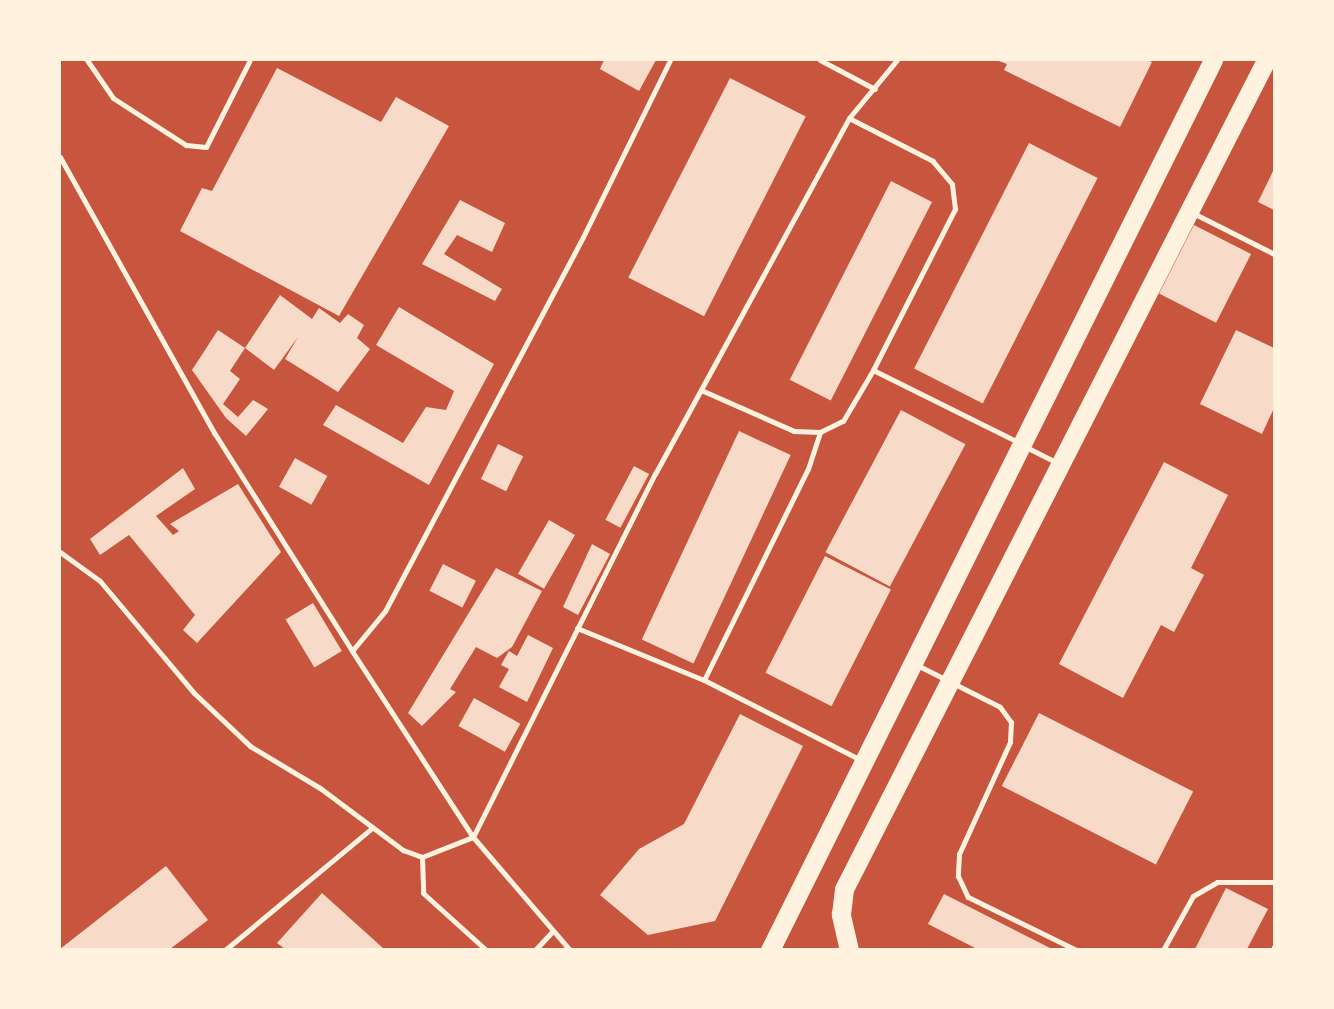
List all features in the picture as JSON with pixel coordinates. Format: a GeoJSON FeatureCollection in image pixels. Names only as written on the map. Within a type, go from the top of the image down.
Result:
{"type":"FeatureCollection","features":[{"type":"Feature","properties":{"kind":"highway"},"geometry":{"type":"LineString","coordinates":[[770,950],[1213,60]]}},
{"type":"Feature","properties":{"kind":"highway"},"geometry":{"type":"LineString","coordinates":[[849,950],[841,914],[844,890],[1266,60]]}},
{"type":"Feature","properties":{"kind":"lane"},"geometry":{"type":"LineString","coordinates":[[87,60],[113,98],[186,145],[206,147],[250,60]]}},
{"type":"Feature","properties":{"kind":"lane"},"geometry":{"type":"LineString","coordinates":[[352,651],[385,611],[583,237],[670,60]]}},
{"type":"Feature","properties":{"kind":"lane"},"geometry":{"type":"LineString","coordinates":[[820,60],[875,89]]}},
{"type":"Feature","properties":{"kind":"lane"},"geometry":{"type":"LineString","coordinates":[[60,552],[100,581],[225,726],[373,827],[402,850],[422,857],[473,837],[701,390],[849,118],[897,60]]}},
{"type":"Feature","properties":{"kind":"lane"},"geometry":{"type":"LineString","coordinates":[[701,390],[794,431],[820,432],[844,421],[873,370],[955,209],[952,184],[933,161],[849,118]]}},
{"type":"Feature","properties":{"kind":"lane"},"geometry":{"type":"LineString","coordinates":[[60,157],[195,400],[352,651],[473,837],[570,950]]}},
{"type":"Feature","properties":{"kind":"lane"},"geometry":{"type":"LineString","coordinates":[[1189,210],[1275,254]]}},
{"type":"Feature","properties":{"kind":"lane"},"geometry":{"type":"LineString","coordinates":[[873,370],[1061,464]]}},
{"type":"Feature","properties":{"kind":"lane"},"geometry":{"type":"LineString","coordinates":[[704,680],[808,469],[820,432]]}},
{"type":"Feature","properties":{"kind":"lane"},"geometry":{"type":"LineString","coordinates":[[578,628],[704,680],[863,762]]}},
{"type":"Feature","properties":{"kind":"lane"},"geometry":{"type":"LineString","coordinates":[[912,663],[1000,707],[1011,722],[1010,742],[959,854],[958,876],[968,897],[1076,950]]}},
{"type":"Feature","properties":{"kind":"lane"},"geometry":{"type":"LineString","coordinates":[[225,950],[373,827]]}},
{"type":"Feature","properties":{"kind":"lane"},"geometry":{"type":"LineString","coordinates":[[422,857],[423,893],[486,950]]}},
{"type":"Feature","properties":{"kind":"lane"},"geometry":{"type":"LineString","coordinates":[[1163,950],[1193,896],[1217,882],[1275,882]]}},
{"type":"Feature","properties":{"kind":"lane"},"geometry":{"type":"LineString","coordinates":[[535,950],[552,932]]}},
{"type":"Feature","properties":{"kind":"building"},"geometry":{"type":"Polygon","coordinates":[[[604,60],[656,60],[639,91],[600,69],[604,60]]]}},
{"type":"Feature","properties":{"kind":"building"},"geometry":{"type":"Polygon","coordinates":[[[996,60],[1152,62],[1120,127],[1004,70],[1007,64],[996,60]]]}},
{"type":"Feature","properties":{"kind":"building"},"geometry":{"type":"Polygon","coordinates":[[[277,68],[381,122],[396,97],[449,126],[339,316],[180,231],[202,188],[212,191],[277,68]]]}},
{"type":"Feature","properties":{"kind":"building"},"geometry":{"type":"Polygon","coordinates":[[[730,78],[806,117],[704,316],[628,278],[730,78]]]}},
{"type":"Feature","properties":{"kind":"building"},"geometry":{"type":"Polygon","coordinates":[[[1029,143],[1098,178],[983,403],[914,368],[1029,143]]]}},
{"type":"Feature","properties":{"kind":"building"},"geometry":{"type":"Polygon","coordinates":[[[1274,169],[1274,210],[1258,202],[1274,169]]]}},
{"type":"Feature","properties":{"kind":"building"},"geometry":{"type":"Polygon","coordinates":[[[891,181],[932,202],[831,401],[790,380],[891,181]]]}},
{"type":"Feature","properties":{"kind":"building"},"geometry":{"type":"Polygon","coordinates":[[[460,200],[505,223],[492,252],[457,235],[444,254],[502,289],[495,301],[422,264],[460,200]]]}},
{"type":"Feature","properties":{"kind":"building"},"geometry":{"type":"Polygon","coordinates":[[[1194,225],[1251,254],[1216,323],[1159,294],[1194,225]]]}},
{"type":"Feature","properties":{"kind":"building"},"geometry":{"type":"Polygon","coordinates":[[[280,295],[312,319],[319,308],[340,323],[348,314],[364,325],[357,338],[370,349],[338,392],[285,359],[298,337],[274,370],[245,348],[280,295]]]}},
{"type":"Feature","properties":{"kind":"building"},"geometry":{"type":"Polygon","coordinates":[[[399,307],[494,364],[429,485],[323,425],[336,405],[403,443],[426,407],[446,410],[454,391],[376,345],[399,307]]]}},
{"type":"Feature","properties":{"kind":"building"},"geometry":{"type":"Polygon","coordinates":[[[218,330],[245,348],[230,371],[240,379],[223,404],[238,417],[253,400],[268,409],[246,436],[226,418],[192,370],[218,330]]]}},
{"type":"Feature","properties":{"kind":"building"},"geometry":{"type":"Polygon","coordinates":[[[1236,330],[1274,348],[1274,408],[1262,434],[1200,404],[1236,330]]]}},
{"type":"Feature","properties":{"kind":"building"},"geometry":{"type":"Polygon","coordinates":[[[901,410],[965,444],[890,586],[825,552],[901,410]]]}},
{"type":"Feature","properties":{"kind":"building"},"geometry":{"type":"Polygon","coordinates":[[[739,431],[791,455],[693,664],[642,639],[739,431]]]}},
{"type":"Feature","properties":{"kind":"building"},"geometry":{"type":"Polygon","coordinates":[[[498,444],[523,456],[506,491],[481,479],[498,444]]]}},
{"type":"Feature","properties":{"kind":"building"},"geometry":{"type":"Polygon","coordinates":[[[295,458],[327,476],[311,505],[279,487],[295,458]]]}},
{"type":"Feature","properties":{"kind":"building"},"geometry":{"type":"Polygon","coordinates":[[[1164,462],[1228,495],[1191,568],[1204,575],[1174,632],[1161,625],[1123,698],[1059,664],[1164,462]]]}},
{"type":"Feature","properties":{"kind":"building"},"geometry":{"type":"Polygon","coordinates":[[[634,466],[649,474],[620,528],[605,520],[634,466]]]}},
{"type":"Feature","properties":{"kind":"building"},"geometry":{"type":"Polygon","coordinates":[[[183,468],[195,489],[156,516],[173,535],[179,531],[170,524],[238,484],[281,552],[197,643],[183,630],[195,615],[129,535],[100,555],[90,539],[183,468]]]}},
{"type":"Feature","properties":{"kind":"building"},"geometry":{"type":"Polygon","coordinates":[[[549,520],[575,535],[544,589],[518,574],[549,520]]]}},
{"type":"Feature","properties":{"kind":"building"},"geometry":{"type":"Polygon","coordinates":[[[592,544],[610,554],[578,615],[563,607],[592,544]]]}},
{"type":"Feature","properties":{"kind":"building"},"geometry":{"type":"Polygon","coordinates":[[[825,556],[891,590],[831,706],[766,673],[825,556]]]}},
{"type":"Feature","properties":{"kind":"building"},"geometry":{"type":"Polygon","coordinates":[[[443,564],[476,581],[462,608],[429,591],[443,564]]]}},
{"type":"Feature","properties":{"kind":"building"},"geometry":{"type":"Polygon","coordinates":[[[496,568],[542,591],[512,647],[497,658],[476,647],[450,689],[456,692],[422,726],[408,713],[496,568]]]}},
{"type":"Feature","properties":{"kind":"building"},"geometry":{"type":"Polygon","coordinates":[[[313,603],[342,651],[314,667],[286,619],[313,603]]]}},
{"type":"Feature","properties":{"kind":"building"},"geometry":{"type":"Polygon","coordinates":[[[528,635],[553,648],[527,702],[499,687],[509,669],[501,665],[509,651],[517,656],[528,635]]]}},
{"type":"Feature","properties":{"kind":"building"},"geometry":{"type":"Polygon","coordinates":[[[474,698],[520,724],[505,752],[458,726],[474,698]]]}},
{"type":"Feature","properties":{"kind":"building"},"geometry":{"type":"Polygon","coordinates":[[[1039,713],[1193,792],[1156,865],[1002,786],[1039,713]]]}},
{"type":"Feature","properties":{"kind":"building"},"geometry":{"type":"Polygon","coordinates":[[[740,714],[803,746],[715,921],[648,935],[600,895],[639,849],[684,824],[740,714]]]}},
{"type":"Feature","properties":{"kind":"building"},"geometry":{"type":"Polygon","coordinates":[[[166,866],[208,920],[170,949],[60,949],[166,866]]]}},
{"type":"Feature","properties":{"kind":"building"},"geometry":{"type":"Polygon","coordinates":[[[1226,888],[1268,909],[1247,949],[1195,949],[1226,888]]]}},
{"type":"Feature","properties":{"kind":"building"},"geometry":{"type":"Polygon","coordinates":[[[322,893],[384,949],[285,949],[277,943],[322,893]]]}},
{"type":"Feature","properties":{"kind":"building"},"geometry":{"type":"Polygon","coordinates":[[[944,894],[1052,949],[977,949],[928,924],[944,894]]]}}]}
